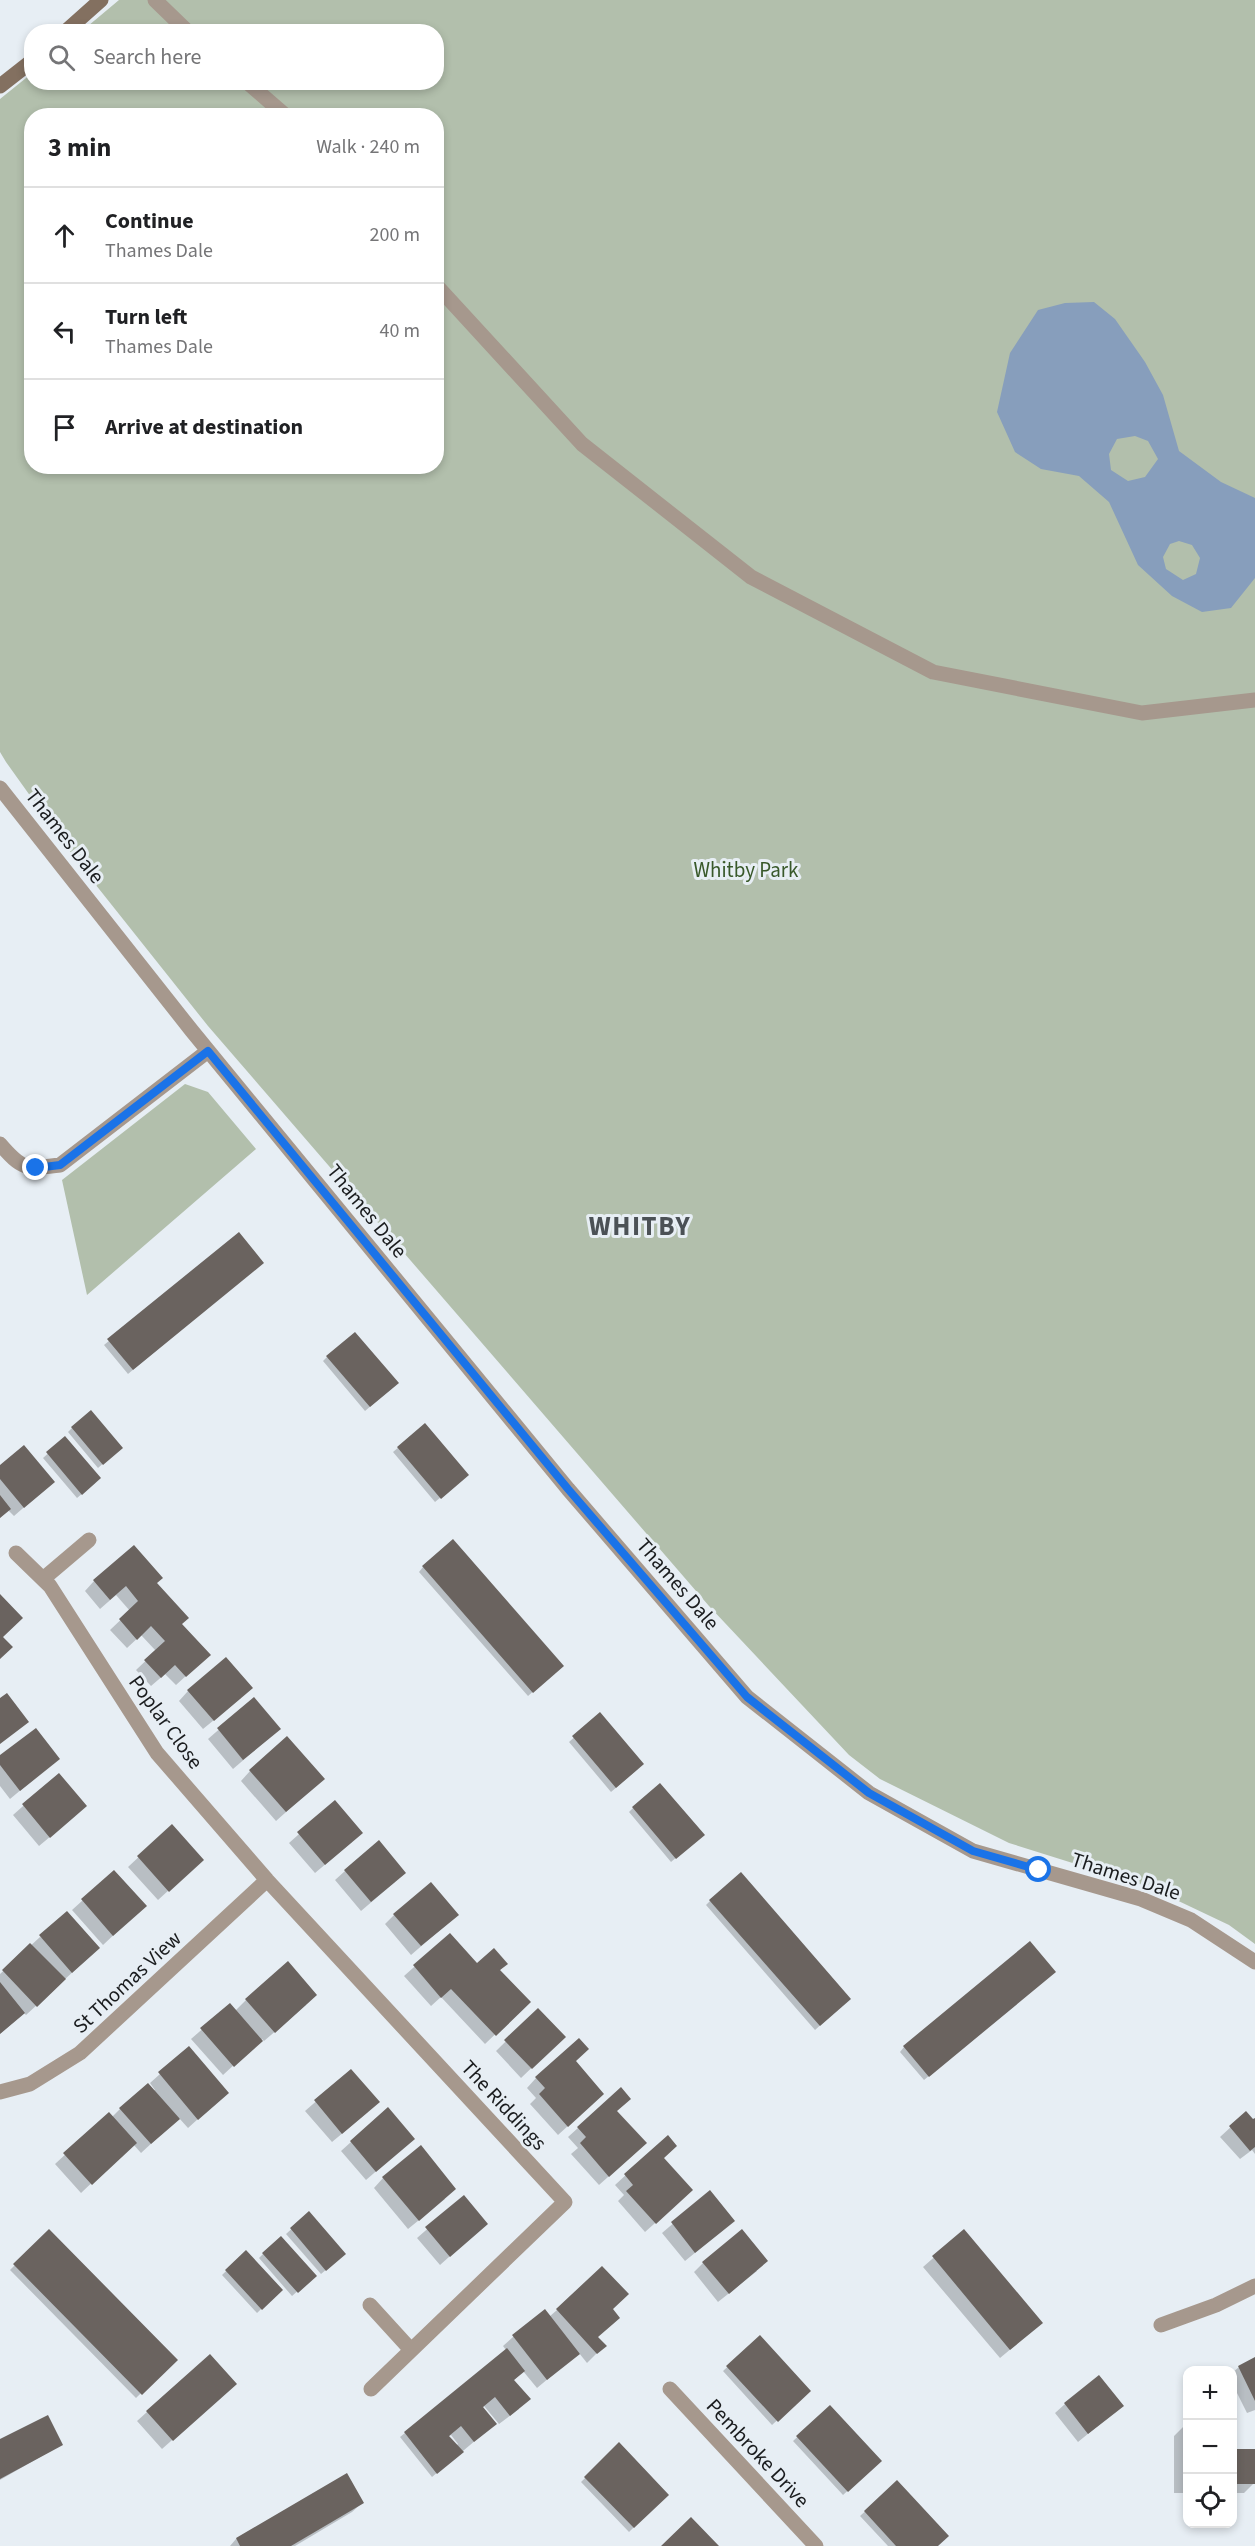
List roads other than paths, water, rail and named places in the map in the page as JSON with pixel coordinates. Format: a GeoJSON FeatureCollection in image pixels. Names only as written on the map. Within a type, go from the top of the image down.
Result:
{"type":"FeatureCollection","features":[{"type":"Feature","properties":{"kind":"main road"},"geometry":{"type":"LineString","coordinates":[[74,24],[101,0]]}},
{"type":"Feature","properties":{"kind":"main road"},"geometry":{"type":"LineString","coordinates":[[0,86],[24,67]]}},
{"type":"Feature","properties":{"kind":"street"},"geometry":{"type":"LineString","coordinates":[[155,0],[180,24]]}},
{"type":"Feature","properties":{"kind":"street"},"geometry":{"type":"LineString","coordinates":[[256,90],[277,108]]}},
{"type":"Feature","properties":{"kind":"street"},"geometry":{"type":"LineString","coordinates":[[444,294],[582,444],[741,570],[933,672],[1142,713],[1255,700]]}},
{"type":"Feature","properties":{"kind":"street","name":"Thames Dale"},"geometry":{"type":"LineString","coordinates":[[0,788],[208,1051],[568,1489],[747,1697],[869,1793],[973,1851],[1141,1899],[1191,1920],[1255,1962]]}},
{"type":"Feature","properties":{"kind":"street"},"geometry":{"type":"LineString","coordinates":[[0,1144],[16,1162],[36,1168],[60,1165],[208,1051]]}},
{"type":"Feature","properties":{"kind":"street"},"geometry":{"type":"LineString","coordinates":[[43,1579],[89,1540]]}},
{"type":"Feature","properties":{"kind":"street","name":"Poplar Close"},"geometry":{"type":"LineString","coordinates":[[16,1553],[50,1586],[157,1753],[267,1880]]}},
{"type":"Feature","properties":{"kind":"street","name":"St Thomas View"},"geometry":{"type":"LineString","coordinates":[[0,2092],[30,2084],[80,2053],[267,1880]]}},
{"type":"Feature","properties":{"kind":"street","name":"The Riddings"},"geometry":{"type":"LineString","coordinates":[[267,1880],[565,2202],[371,2389]]}},
{"type":"Feature","properties":{"kind":"street"},"geometry":{"type":"LineString","coordinates":[[1161,2325],[1216,2305],[1255,2286]]}},
{"type":"Feature","properties":{"kind":"street"},"geometry":{"type":"LineString","coordinates":[[370,2305],[411,2350]]}},
{"type":"Feature","properties":{"kind":"street","name":"Pembroke Drive"},"geometry":{"type":"LineString","coordinates":[[670,2389],[816,2546]]}},
{"type":"Feature","properties":{"kind":"water"},"geometry":{"type":"Polygon","coordinates":[[[1094,302],[1115,319],[1145,362],[1163,395],[1179,451],[1221,482],[1255,498],[1255,578],[1231,608],[1202,612],[1172,596],[1138,565],[1109,502],[1079,476],[1041,469],[1015,452],[997,412],[1010,353],[1038,310],[1065,303],[1094,302]],[[1135,436],[1117,439],[1109,454],[1111,470],[1128,481],[1145,477],[1158,459],[1148,441],[1135,436]],[[1179,541],[1170,544],[1163,557],[1166,569],[1183,580],[1196,574],[1200,558],[1192,545],[1179,541]]]}},
{"type":"Feature","properties":{"kind":"district","name":"WHITBY"},"geometry":{"type":"Point","coordinates":[640,1226]}},
{"type":"Feature","properties":{"kind":"park label","name":"Whitby Park"},"geometry":{"type":"Point","coordinates":[746,870]}}]}
